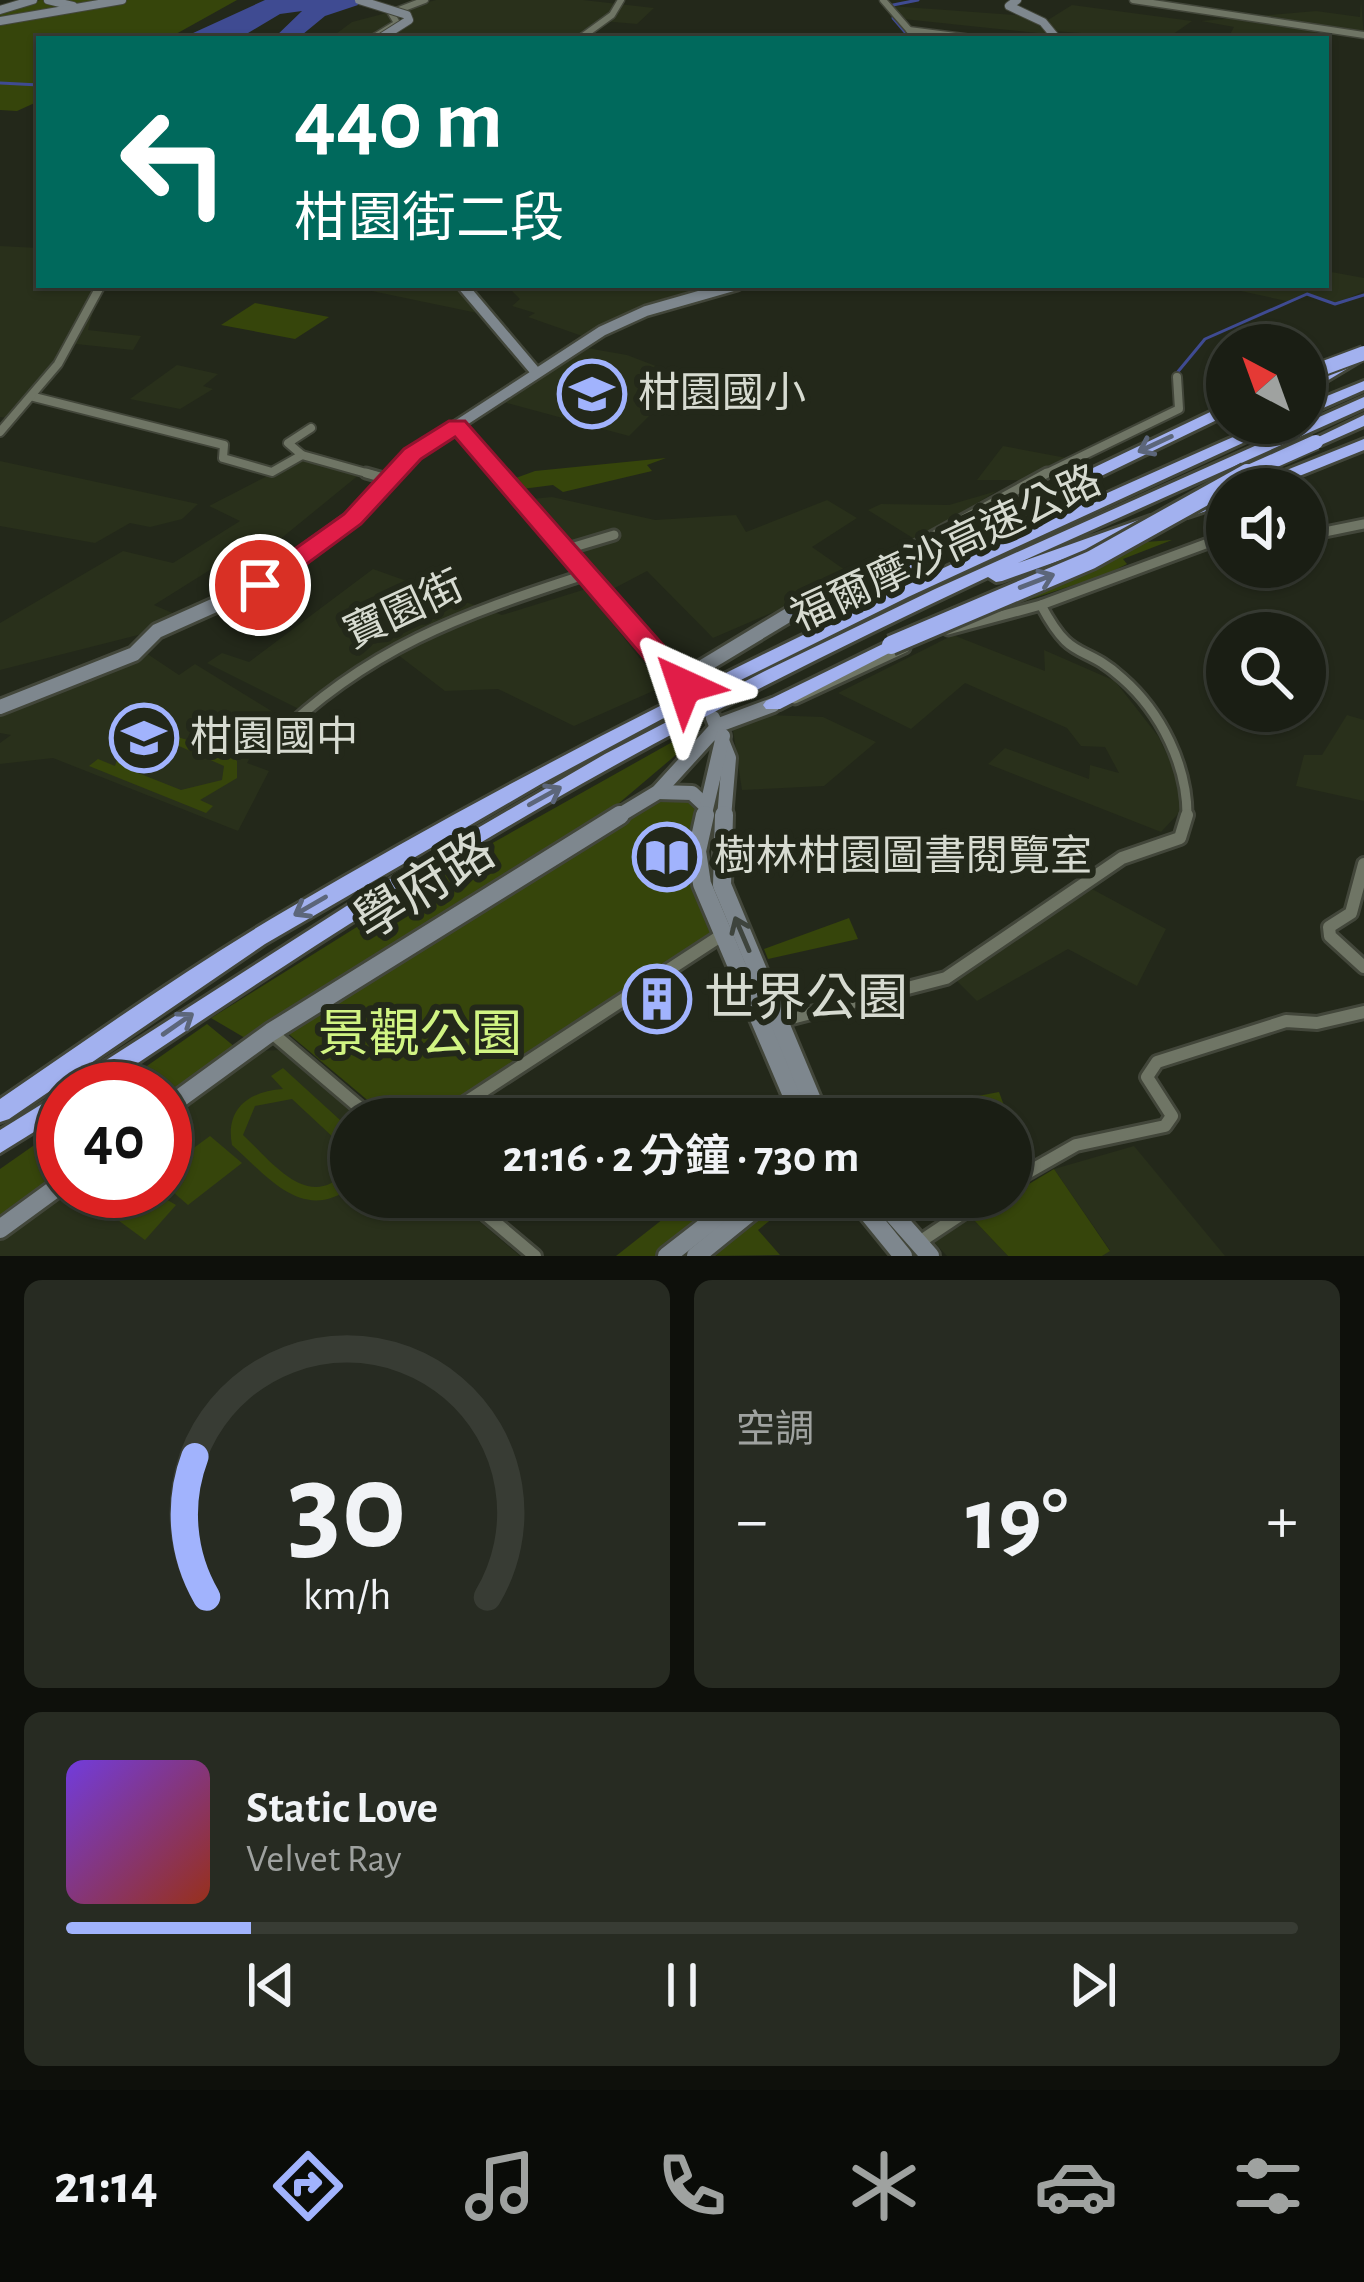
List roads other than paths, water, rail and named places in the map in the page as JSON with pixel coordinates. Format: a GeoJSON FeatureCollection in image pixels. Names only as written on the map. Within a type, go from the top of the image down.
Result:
{"type":"FeatureCollection","features":[{"type":"Feature","properties":{"kind":"highway"},"geometry":{"type":"LineString","coordinates":[[1326,367],[1364,352]]}},
{"type":"Feature","properties":{"kind":"highway"},"geometry":{"type":"LineString","coordinates":[[1326,376],[1364,352]]}},
{"type":"Feature","properties":{"kind":"highway"},"geometry":{"type":"LineString","coordinates":[[1326,402],[1364,386]]}},
{"type":"Feature","properties":{"kind":"highway","name":"福爾摩沙高速公路"},"geometry":{"type":"LineString","coordinates":[[121,1062],[257,969],[534,801],[1029,548],[1364,402]]}},
{"type":"Feature","properties":{"kind":"highway"},"geometry":{"type":"LineString","coordinates":[[795,611],[860,586],[1206,420]]}},
{"type":"Feature","properties":{"kind":"highway"},"geometry":{"type":"LineString","coordinates":[[773,706],[891,644],[1091,560],[1218,487],[1364,420]]}},
{"type":"Feature","properties":{"kind":"highway"},"geometry":{"type":"LineString","coordinates":[[877,604],[1206,442]]}},
{"type":"Feature","properties":{"kind":"highway","name":"福爾摩沙高速公路"},"geometry":{"type":"LineString","coordinates":[[0,1112],[331,894],[616,734],[877,604],[1231,444]]}},
{"type":"Feature","properties":{"kind":"highway"},"geometry":{"type":"LineString","coordinates":[[1305,468],[1364,444]]}},
{"type":"Feature","properties":{"kind":"highway"},"geometry":{"type":"LineString","coordinates":[[809,657],[1075,544],[1206,504]]}},
{"type":"Feature","properties":{"kind":"highway"},"geometry":{"type":"LineString","coordinates":[[0,1144],[36,1119]]}},
{"type":"Feature","properties":{"kind":"street"},"geometry":{"type":"LineString","coordinates":[[0,9],[31,0]]}},
{"type":"Feature","properties":{"kind":"street"},"geometry":{"type":"LineString","coordinates":[[48,0],[77,8]]}},
{"type":"Feature","properties":{"kind":"street"},"geometry":{"type":"LineString","coordinates":[[0,21],[122,0]]}},
{"type":"Feature","properties":{"kind":"street"},"geometry":{"type":"LineString","coordinates":[[359,0],[410,20],[381,36]]}},
{"type":"Feature","properties":{"kind":"street"},"geometry":{"type":"LineString","coordinates":[[379,36],[397,23],[391,13],[425,0]]}},
{"type":"Feature","properties":{"kind":"street"},"geometry":{"type":"LineString","coordinates":[[583,36],[612,15],[621,0]]}},
{"type":"Feature","properties":{"kind":"street"},"geometry":{"type":"LineString","coordinates":[[883,0],[914,36]]}},
{"type":"Feature","properties":{"kind":"street"},"geometry":{"type":"LineString","coordinates":[[1017,0],[1009,6],[1043,22],[1055,36]]}},
{"type":"Feature","properties":{"kind":"street"},"geometry":{"type":"LineString","coordinates":[[1133,0],[1364,35]]}},
{"type":"Feature","properties":{"kind":"street"},"geometry":{"type":"LineString","coordinates":[[909,30],[956,36]]}},
{"type":"Feature","properties":{"kind":"street"},"geometry":{"type":"LineString","coordinates":[[0,432],[34,397],[73,340],[99,288]]}},
{"type":"Feature","properties":{"kind":"street"},"geometry":{"type":"LineString","coordinates":[[465,288],[535,370]]}},
{"type":"Feature","properties":{"kind":"street"},"geometry":{"type":"LineString","coordinates":[[0,707],[134,654],[157,631],[260,585],[352,519],[387,479],[535,370],[646,311],[726,288]]}},
{"type":"Feature","properties":{"kind":"street"},"geometry":{"type":"LineString","coordinates":[[457,426],[681,684],[766,623],[899,558],[1013,490],[1179,409],[1178,376]]}},
{"type":"Feature","properties":{"kind":"street"},"geometry":{"type":"LineString","coordinates":[[34,397],[224,446],[223,458],[272,472],[302,455]]}},
{"type":"Feature","properties":{"kind":"street"},"geometry":{"type":"LineString","coordinates":[[311,428],[288,443],[302,455],[387,479]]}},
{"type":"Feature","properties":{"kind":"street"},"geometry":{"type":"LineString","coordinates":[[1326,532],[1364,524]]}},
{"type":"Feature","properties":{"kind":"street"},"geometry":{"type":"LineString","coordinates":[[564,550],[614,535]]}},
{"type":"Feature","properties":{"kind":"street"},"geometry":{"type":"LineString","coordinates":[[718,726],[805,697],[954,627],[1042,605],[1206,544]]}},
{"type":"Feature","properties":{"kind":"street","name":"寶園街"},"geometry":{"type":"LineString","coordinates":[[273,741],[326,687],[368,657],[432,625],[584,575]]}},
{"type":"Feature","properties":{"kind":"street"},"geometry":{"type":"LineString","coordinates":[[780,1021],[946,978],[1122,858],[1180,838],[1190,820],[1190,800],[1166,737],[1121,677],[1064,645],[1042,605]]}},
{"type":"Feature","properties":{"kind":"street"},"geometry":{"type":"LineString","coordinates":[[718,726],[732,760],[716,861],[811,1098]]}},
{"type":"Feature","properties":{"kind":"street"},"geometry":{"type":"LineString","coordinates":[[718,726],[697,851],[702,884],[793,1098]]}},
{"type":"Feature","properties":{"kind":"street","name":"學府路"},"geometry":{"type":"LineString","coordinates":[[192,1089],[271,1032],[658,793],[718,726]]}},
{"type":"Feature","properties":{"kind":"street"},"geometry":{"type":"LineString","coordinates":[[658,793],[692,793],[706,806]]}},
{"type":"Feature","properties":{"kind":"street"},"geometry":{"type":"LineString","coordinates":[[1364,864],[1352,913],[1329,927],[1330,936],[1364,967]]}},
{"type":"Feature","properties":{"kind":"street"},"geometry":{"type":"LineString","coordinates":[[471,1098],[723,935]]}},
{"type":"Feature","properties":{"kind":"street"},"geometry":{"type":"LineString","coordinates":[[1032,1170],[1076,1145],[1165,1126],[1172,1116],[1147,1077],[1157,1062],[1286,1021],[1317,1023],[1364,1012]]}},
{"type":"Feature","properties":{"kind":"street"},"geometry":{"type":"LineString","coordinates":[[271,1032],[348,1098]]}},
{"type":"Feature","properties":{"kind":"street"},"geometry":{"type":"LineString","coordinates":[[0,1229],[36,1203]]}},
{"type":"Feature","properties":{"kind":"street"},"geometry":{"type":"LineString","coordinates":[[490,1218],[535,1256]]}},
{"type":"Feature","properties":{"kind":"street"},"geometry":{"type":"LineString","coordinates":[[667,1256],[716,1218]]}},
{"type":"Feature","properties":{"kind":"street"},"geometry":{"type":"LineString","coordinates":[[696,1256],[743,1218]]}},
{"type":"Feature","properties":{"kind":"street"},"geometry":{"type":"LineString","coordinates":[[879,1218],[917,1252]]}},
{"type":"Feature","properties":{"kind":"street"},"geometry":{"type":"LineString","coordinates":[[893,1218],[917,1252]]}},
{"type":"Feature","properties":{"kind":"street"},"geometry":{"type":"LineString","coordinates":[[917,1252],[960,1218]]}},
{"type":"Feature","properties":{"kind":"water"},"geometry":{"type":"Polygon","coordinates":[[[265,0],[373,0],[325,16],[301,36],[276,36],[302,11],[280,14],[243,36],[187,36],[265,0]]]}},
{"type":"Feature","properties":{"kind":"waterway"},"geometry":{"type":"LineString","coordinates":[[893,5],[918,0]]}},
{"type":"Feature","properties":{"kind":"waterway"},"geometry":{"type":"LineString","coordinates":[[893,18],[908,36]]}},
{"type":"Feature","properties":{"kind":"waterway"},"geometry":{"type":"LineString","coordinates":[[0,83],[36,85]]}},
{"type":"Feature","properties":{"kind":"waterway"},"geometry":{"type":"LineString","coordinates":[[1176,374],[1205,339],[1307,294],[1335,304],[1364,295]]}},
{"type":"Feature","properties":{"kind":"place","name":"柑園國小"},"geometry":{"type":"Point","coordinates":[592,394]}},
{"type":"Feature","properties":{"kind":"place","name":"柑園國中"},"geometry":{"type":"Point","coordinates":[144,738]}},
{"type":"Feature","properties":{"kind":"place","name":"樹林柑園圖書閱覽室"},"geometry":{"type":"Point","coordinates":[667,857]}},
{"type":"Feature","properties":{"kind":"place","name":"世界公園"},"geometry":{"type":"Point","coordinates":[657,999]}},
{"type":"Feature","properties":{"kind":"park label","name":"景觀公園"},"geometry":{"type":"Point","coordinates":[420,1035]}}]}
